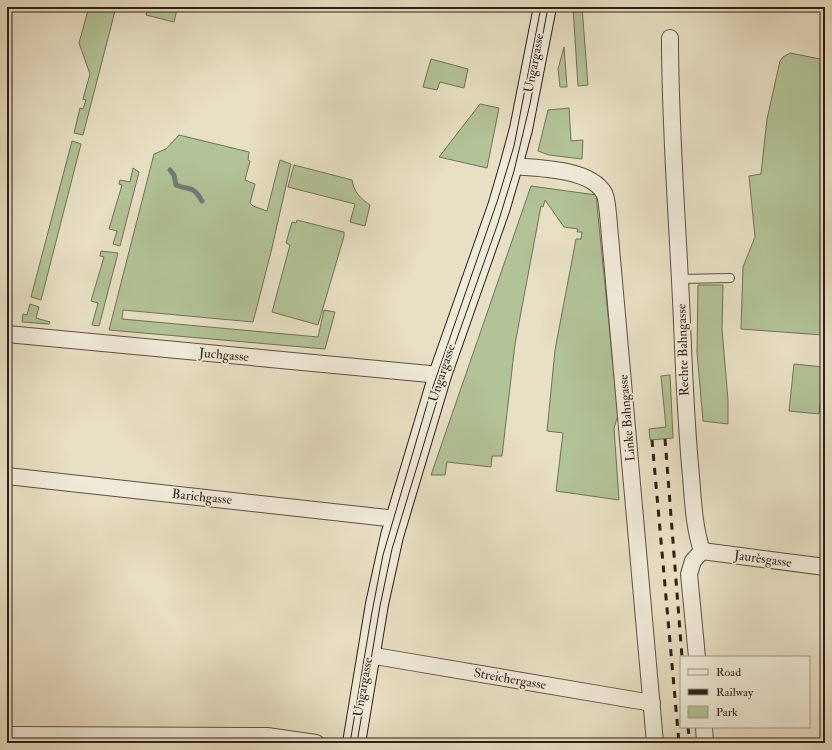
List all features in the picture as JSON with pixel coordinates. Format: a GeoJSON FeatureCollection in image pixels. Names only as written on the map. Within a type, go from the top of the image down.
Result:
{"type":"FeatureCollection","features":[{"type":"Feature","properties":{"kind":"main road","name":"Ungargasse"},"geometry":{"type":"LineString","coordinates":[[354,743],[377,604],[397,519],[440,375],[499,207],[511,166],[521,129],[545,7]]}},
{"type":"Feature","properties":{"kind":"street","name":"Rechte Bahngasse"},"geometry":{"type":"LineString","coordinates":[[670,38],[670,103],[687,430],[697,538],[702,551]]}},
{"type":"Feature","properties":{"kind":"street","name":"Linke Bahngasse"},"geometry":{"type":"LineString","coordinates":[[511,166],[559,171],[585,176],[598,184],[604,193],[608,214],[655,743]]}},
{"type":"Feature","properties":{"kind":"street","name":"Juchgasse"},"geometry":{"type":"LineString","coordinates":[[7,334],[440,375]]}},
{"type":"Feature","properties":{"kind":"street","name":"Barichgasse"},"geometry":{"type":"LineString","coordinates":[[7,476],[397,519]]}},
{"type":"Feature","properties":{"kind":"street","name":"Jaurèsgasse"},"geometry":{"type":"LineString","coordinates":[[702,551],[825,567]]}},
{"type":"Feature","properties":{"kind":"street"},"geometry":{"type":"LineString","coordinates":[[697,656],[689,574],[693,560],[702,551]]}},
{"type":"Feature","properties":{"kind":"street","name":"Streichergasse"},"geometry":{"type":"LineString","coordinates":[[368,655],[652,703]]}},
{"type":"Feature","properties":{"kind":"street"},"geometry":{"type":"LineString","coordinates":[[704,728],[705,743]]}},
{"type":"Feature","properties":{"kind":"street"},"geometry":{"type":"LineString","coordinates":[[16,738],[193,739],[267,736],[316,743]]}},
{"type":"Feature","properties":{"kind":"lane"},"geometry":{"type":"LineString","coordinates":[[680,279],[730,278]]}},
{"type":"Feature","properties":{"kind":"green space"},"geometry":{"type":"Polygon","coordinates":[[[89,7],[116,7],[83,135],[74,133],[80,108],[83,109],[86,100],[83,99],[90,74],[79,43],[89,7]]]}},
{"type":"Feature","properties":{"kind":"green space"},"geometry":{"type":"Polygon","coordinates":[[[148,7],[168,7],[177,9],[174,22],[146,15],[148,7]]]}},
{"type":"Feature","properties":{"kind":"green space"},"geometry":{"type":"Polygon","coordinates":[[[573,7],[582,7],[588,85],[578,86],[573,7]]]}},
{"type":"Feature","properties":{"kind":"green space"},"geometry":{"type":"Polygon","coordinates":[[[564,47],[567,87],[560,87],[558,69],[564,47]]]}},
{"type":"Feature","properties":{"kind":"green space"},"geometry":{"type":"Polygon","coordinates":[[[790,53],[825,60],[825,314],[823,335],[741,329],[743,267],[755,237],[749,176],[761,174],[767,119],[780,61],[783,57],[790,53]]]}},
{"type":"Feature","properties":{"kind":"green space"},"geometry":{"type":"Polygon","coordinates":[[[431,59],[468,69],[464,88],[440,82],[437,90],[423,87],[431,59]]]}},
{"type":"Feature","properties":{"kind":"green space"},"geometry":{"type":"Polygon","coordinates":[[[480,104],[499,108],[487,168],[439,157],[480,104]]]}},
{"type":"Feature","properties":{"kind":"green space"},"geometry":{"type":"Polygon","coordinates":[[[569,108],[571,141],[583,140],[582,159],[549,155],[538,151],[548,110],[569,108]]]}},
{"type":"Feature","properties":{"kind":"green space"},"geometry":{"type":"Polygon","coordinates":[[[179,135],[249,152],[248,160],[250,161],[245,180],[255,184],[250,203],[253,206],[267,211],[280,160],[291,164],[253,322],[123,310],[122,319],[318,337],[324,310],[335,312],[325,349],[109,330],[154,154],[166,149],[179,135]]]}},
{"type":"Feature","properties":{"kind":"green space"},"geometry":{"type":"Polygon","coordinates":[[[72,141],[81,144],[41,300],[31,297],[72,141]]]}},
{"type":"Feature","properties":{"kind":"green space"},"geometry":{"type":"Polygon","coordinates":[[[294,165],[352,180],[354,188],[358,194],[370,205],[365,226],[350,222],[355,204],[288,187],[294,165]]]}},
{"type":"Feature","properties":{"kind":"green space"},"geometry":{"type":"Polygon","coordinates":[[[133,168],[139,172],[120,246],[113,244],[117,231],[109,229],[122,185],[119,184],[120,180],[130,182],[133,168]]]}},
{"type":"Feature","properties":{"kind":"green space"},"geometry":{"type":"Polygon","coordinates":[[[531,186],[596,195],[618,415],[614,428],[619,500],[556,491],[563,433],[547,431],[555,350],[576,239],[581,239],[582,232],[577,232],[578,229],[564,227],[545,200],[543,207],[541,206],[515,344],[502,456],[492,456],[491,467],[447,462],[445,475],[431,475],[531,186]]]}},
{"type":"Feature","properties":{"kind":"green space"},"geometry":{"type":"Polygon","coordinates":[[[297,220],[344,232],[318,325],[272,312],[290,245],[286,243],[292,222],[296,223],[297,220]]]}},
{"type":"Feature","properties":{"kind":"green space"},"geometry":{"type":"Polygon","coordinates":[[[101,251],[118,253],[99,326],[92,325],[98,303],[91,301],[104,257],[100,256],[101,251]]]}},
{"type":"Feature","properties":{"kind":"green space"},"geometry":{"type":"Polygon","coordinates":[[[698,285],[723,285],[722,329],[728,400],[728,424],[703,421],[697,353],[698,285]]]}},
{"type":"Feature","properties":{"kind":"green space"},"geometry":{"type":"Polygon","coordinates":[[[30,304],[39,307],[36,318],[50,322],[49,324],[22,322],[23,314],[27,315],[30,304]]]}},
{"type":"Feature","properties":{"kind":"green space"},"geometry":{"type":"Polygon","coordinates":[[[794,364],[824,367],[819,414],[789,411],[794,364]]]}},
{"type":"Feature","properties":{"kind":"green space"},"geometry":{"type":"Polygon","coordinates":[[[670,375],[673,438],[650,440],[649,429],[666,427],[661,376],[670,375]]]}},
{"type":"Feature","properties":{"kind":"waterway"},"geometry":{"type":"LineString","coordinates":[[170,170],[174,175],[176,185],[193,190],[202,201]]}},
{"type":"Feature","properties":{"kind":"tram line"},"geometry":{"type":"LineString","coordinates":[[350,743],[383,555],[428,401],[498,199],[514,146],[541,7]]}},
{"type":"Feature","properties":{"kind":"tram line"},"geometry":{"type":"LineString","coordinates":[[357,743],[380,606],[392,549],[449,361],[498,223],[514,171],[530,104],[548,7]]}},
{"type":"Feature","properties":{"kind":"railway"},"geometry":{"type":"LineString","coordinates":[[665,439],[682,656]]}},
{"type":"Feature","properties":{"kind":"railway"},"geometry":{"type":"LineString","coordinates":[[652,440],[679,743]]}},
{"type":"Feature","properties":{"kind":"railway"},"geometry":{"type":"LineString","coordinates":[[688,728],[690,743]]}}]}
